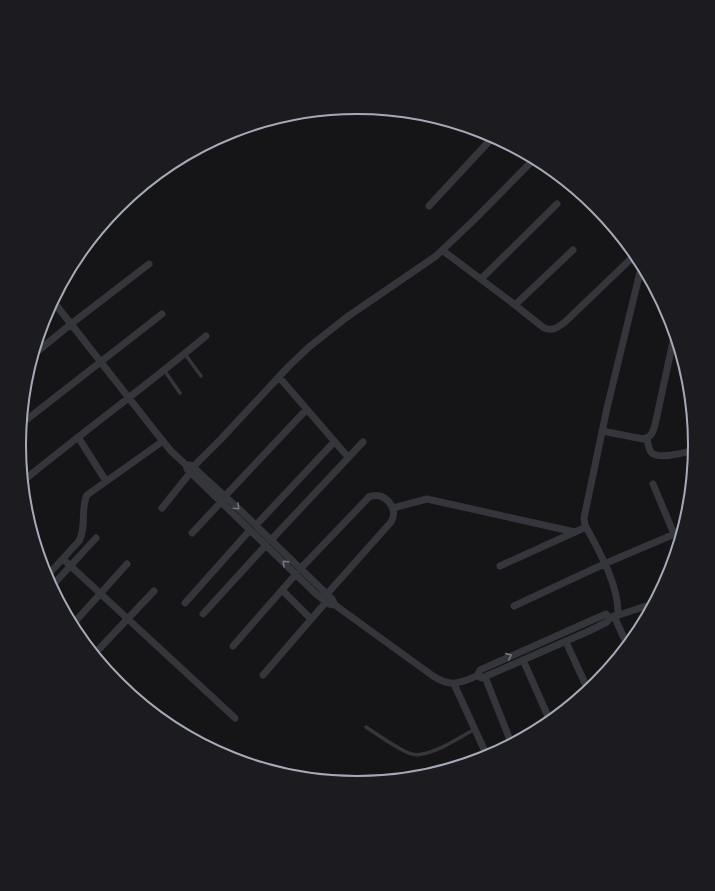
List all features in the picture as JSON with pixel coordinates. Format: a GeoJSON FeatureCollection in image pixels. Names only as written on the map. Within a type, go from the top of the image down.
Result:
{"type":"FeatureCollection","features":[{"type":"Feature","properties":{"kind":"street"},"geometry":{"type":"LineString","coordinates":[[429,206],[489,141]]}},
{"type":"Feature","properties":{"kind":"street"},"geometry":{"type":"LineString","coordinates":[[162,508],[190,468],[279,377],[324,334],[427,263],[480,215],[530,163]]}},
{"type":"Feature","properties":{"kind":"street"},"geometry":{"type":"LineString","coordinates":[[481,279],[557,204]]}},
{"type":"Feature","properties":{"kind":"street"},"geometry":{"type":"LineString","coordinates":[[442,250],[544,328],[554,330],[565,322],[631,259]]}},
{"type":"Feature","properties":{"kind":"street"},"geometry":{"type":"LineString","coordinates":[[515,305],[573,250]]}},
{"type":"Feature","properties":{"kind":"street"},"geometry":{"type":"LineString","coordinates":[[40,350],[70,324],[149,264]]}},
{"type":"Feature","properties":{"kind":"street"},"geometry":{"type":"LineString","coordinates":[[625,640],[614,616],[618,604],[616,593],[586,527],[584,516],[602,431],[640,272]]}},
{"type":"Feature","properties":{"kind":"street"},"geometry":{"type":"LineString","coordinates":[[57,306],[171,451],[298,571],[326,602],[335,605],[433,676],[445,683],[454,684],[481,677],[566,642],[607,622],[614,616],[648,606]]}},
{"type":"Feature","properties":{"kind":"street"},"geometry":{"type":"LineString","coordinates":[[27,419],[162,314]]}},
{"type":"Feature","properties":{"kind":"street"},"geometry":{"type":"LineString","coordinates":[[28,476],[129,399],[206,336]]}},
{"type":"Feature","properties":{"kind":"street"},"geometry":{"type":"LineString","coordinates":[[602,431],[637,438],[647,438],[653,432],[672,343]]}},
{"type":"Feature","properties":{"kind":"street"},"geometry":{"type":"LineString","coordinates":[[279,377],[348,457]]}},
{"type":"Feature","properties":{"kind":"street"},"geometry":{"type":"LineString","coordinates":[[192,533],[306,410]]}},
{"type":"Feature","properties":{"kind":"street"},"geometry":{"type":"LineString","coordinates":[[78,437],[106,481]]}},
{"type":"Feature","properties":{"kind":"street"},"geometry":{"type":"LineString","coordinates":[[647,438],[650,452],[656,456],[665,456],[689,451]]}},
{"type":"Feature","properties":{"kind":"street"},"geometry":{"type":"LineString","coordinates":[[51,571],[79,541],[83,533],[83,507],[87,495],[163,441]]}},
{"type":"Feature","properties":{"kind":"street"},"geometry":{"type":"LineString","coordinates":[[185,603],[334,442]]}},
{"type":"Feature","properties":{"kind":"street"},"geometry":{"type":"LineString","coordinates":[[203,614],[268,542],[363,442]]}},
{"type":"Feature","properties":{"kind":"street"},"geometry":{"type":"LineString","coordinates":[[653,484],[674,534]]}},
{"type":"Feature","properties":{"kind":"street"},"geometry":{"type":"LineString","coordinates":[[233,646],[298,571],[369,498],[376,494],[379,495],[393,508],[393,518],[388,526],[327,594]]}},
{"type":"Feature","properties":{"kind":"street"},"geometry":{"type":"LineString","coordinates":[[393,508],[427,499],[575,532]]}},
{"type":"Feature","properties":{"kind":"street"},"geometry":{"type":"LineString","coordinates":[[500,566],[586,527]]}},
{"type":"Feature","properties":{"kind":"street"},"geometry":{"type":"LineString","coordinates":[[514,606],[604,564],[677,533]]}},
{"type":"Feature","properties":{"kind":"street"},"geometry":{"type":"LineString","coordinates":[[56,582],[96,538]]}},
{"type":"Feature","properties":{"kind":"street"},"geometry":{"type":"LineString","coordinates":[[62,558],[236,718]]}},
{"type":"Feature","properties":{"kind":"street"},"geometry":{"type":"LineString","coordinates":[[76,620],[127,564]]}},
{"type":"Feature","properties":{"kind":"street"},"geometry":{"type":"LineString","coordinates":[[298,571],[327,594],[335,605]]}},
{"type":"Feature","properties":{"kind":"street"},"geometry":{"type":"LineString","coordinates":[[282,590],[311,619]]}},
{"type":"Feature","properties":{"kind":"street"},"geometry":{"type":"LineString","coordinates":[[99,649],[154,591]]}},
{"type":"Feature","properties":{"kind":"street"},"geometry":{"type":"LineString","coordinates":[[263,675],[326,602]]}},
{"type":"Feature","properties":{"kind":"street"},"geometry":{"type":"LineString","coordinates":[[510,740],[481,677],[480,670],[590,620],[606,614],[614,616]]}},
{"type":"Feature","properties":{"kind":"street"},"geometry":{"type":"LineString","coordinates":[[566,642],[585,686]]}},
{"type":"Feature","properties":{"kind":"street"},"geometry":{"type":"LineString","coordinates":[[523,660],[547,717]]}},
{"type":"Feature","properties":{"kind":"street"},"geometry":{"type":"LineString","coordinates":[[454,684],[485,752]]}},
{"type":"Feature","properties":{"kind":"lane"},"geometry":{"type":"LineString","coordinates":[[185,354],[201,376]]}},
{"type":"Feature","properties":{"kind":"lane"},"geometry":{"type":"LineString","coordinates":[[164,370],[180,393]]}},
{"type":"Feature","properties":{"kind":"lane"},"geometry":{"type":"LineString","coordinates":[[366,727],[406,752],[416,755],[432,752],[475,729]]}}]}
